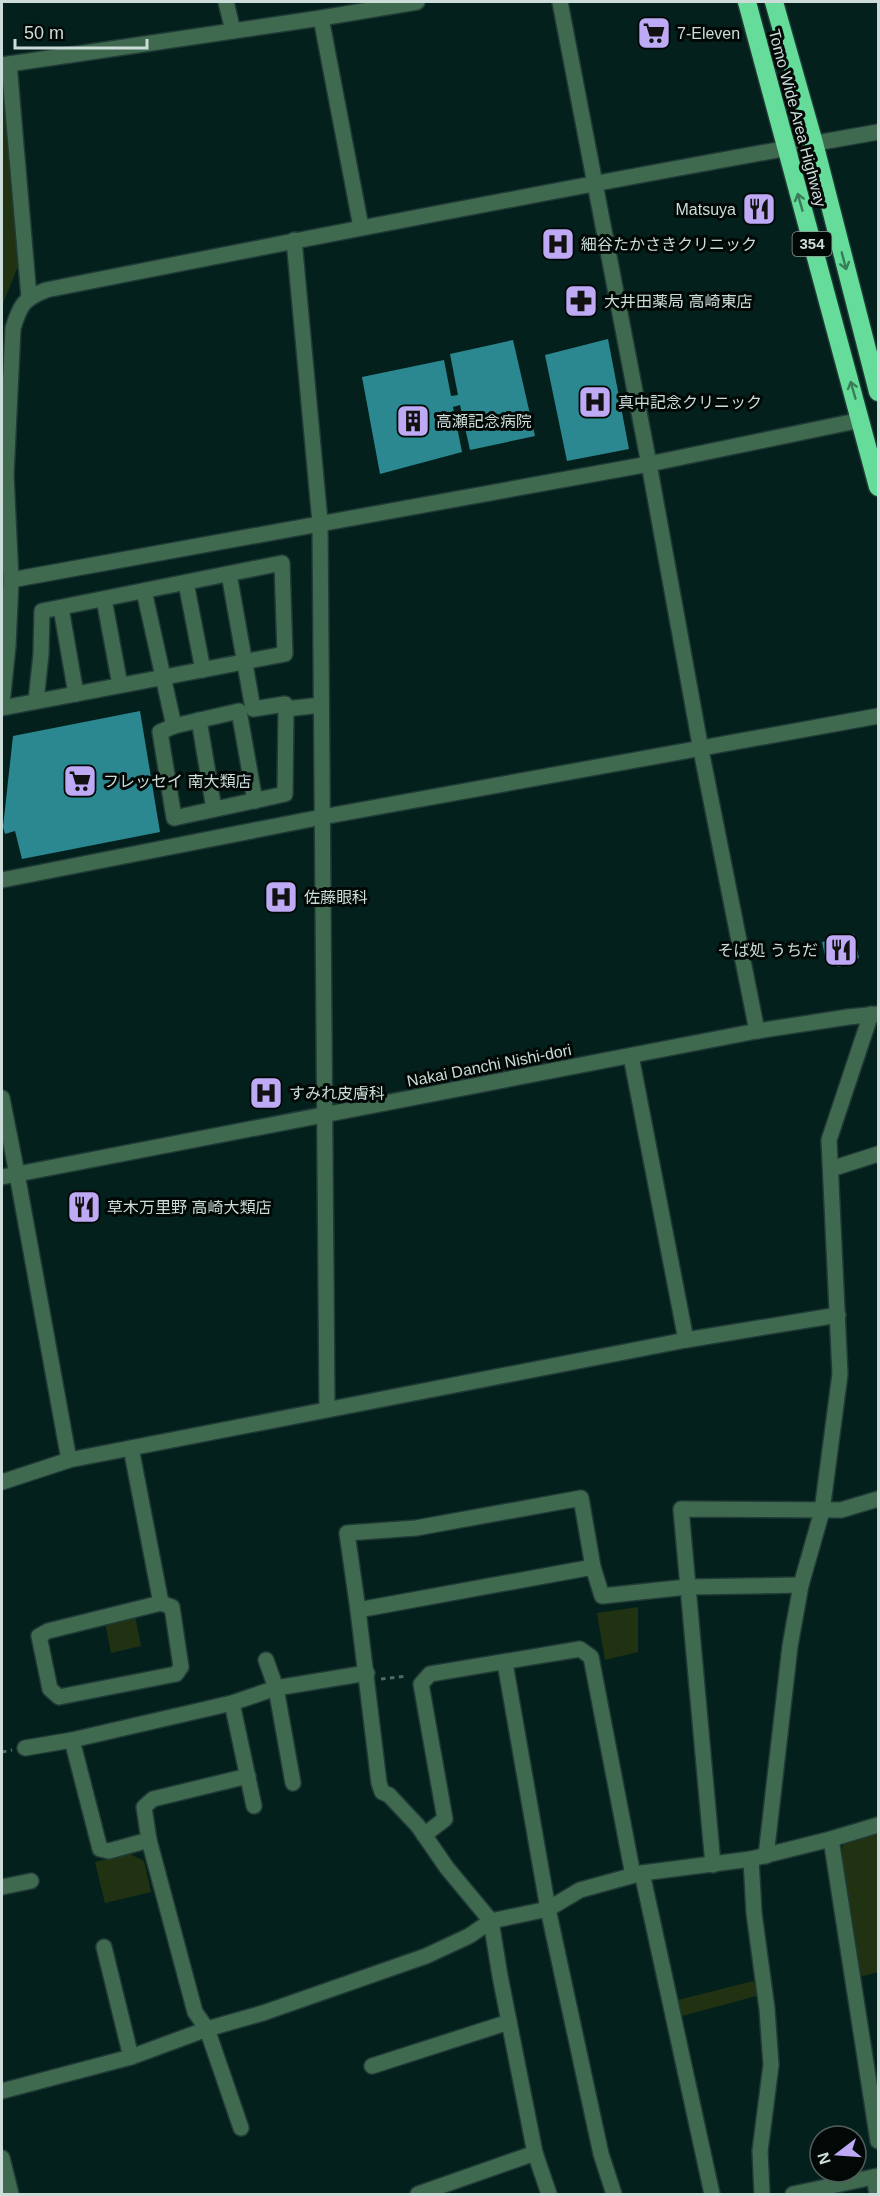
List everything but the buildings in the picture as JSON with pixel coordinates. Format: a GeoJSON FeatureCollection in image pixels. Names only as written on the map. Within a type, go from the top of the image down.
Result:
{"type":"FeatureCollection","features":[{"type":"Feature","properties":{"kind":"highway","name":"Tomo Wide Area Highway"},"geometry":{"type":"LineString","coordinates":[[747,2],[879,487]]}},
{"type":"Feature","properties":{"kind":"highway","name":"Tomo Wide Area Highway"},"geometry":{"type":"LineString","coordinates":[[774,2],[814,143],[879,392]]}},
{"type":"Feature","properties":{"kind":"street"},"geometry":{"type":"LineString","coordinates":[[226,2],[234,31]]}},
{"type":"Feature","properties":{"kind":"street"},"geometry":{"type":"LineString","coordinates":[[29,297],[5,65],[417,2]]}},
{"type":"Feature","properties":{"kind":"street"},"geometry":{"type":"LineString","coordinates":[[560,2],[649,464],[701,750],[757,1031]]}},
{"type":"Feature","properties":{"kind":"street"},"geometry":{"type":"LineString","coordinates":[[321,18],[361,226]]}},
{"type":"Feature","properties":{"kind":"street"},"geometry":{"type":"LineString","coordinates":[[36,701],[41,654],[42,611],[282,563],[285,654],[76,694],[36,701],[2,706],[11,580],[4,475],[13,328],[19,310],[29,297],[45,290],[361,226],[879,132]]}},
{"type":"Feature","properties":{"kind":"street"},"geometry":{"type":"LineString","coordinates":[[294,240],[320,522],[327,1408]]}},
{"type":"Feature","properties":{"kind":"street"},"geometry":{"type":"LineString","coordinates":[[11,580],[649,464],[861,420]]}},
{"type":"Feature","properties":{"kind":"street"},"geometry":{"type":"LineString","coordinates":[[229,574],[245,662],[246,710],[255,801]]}},
{"type":"Feature","properties":{"kind":"street"},"geometry":{"type":"LineString","coordinates":[[186,583],[203,670]]}},
{"type":"Feature","properties":{"kind":"street"},"geometry":{"type":"LineString","coordinates":[[144,591],[174,726]]}},
{"type":"Feature","properties":{"kind":"street"},"geometry":{"type":"LineString","coordinates":[[104,599],[120,685]]}},
{"type":"Feature","properties":{"kind":"street"},"geometry":{"type":"LineString","coordinates":[[61,608],[76,694]]}},
{"type":"Feature","properties":{"kind":"street"},"geometry":{"type":"LineString","coordinates":[[285,704],[285,794],[174,818],[160,732],[174,726],[246,710],[285,704]]}},
{"type":"Feature","properties":{"kind":"street"},"geometry":{"type":"LineString","coordinates":[[286,709],[321,705]]}},
{"type":"Feature","properties":{"kind":"street"},"geometry":{"type":"LineString","coordinates":[[2,880],[322,818],[879,716]]}},
{"type":"Feature","properties":{"kind":"street"},"geometry":{"type":"LineString","coordinates":[[199,720],[214,809]]}},
{"type":"Feature","properties":{"kind":"street"},"geometry":{"type":"LineString","coordinates":[[762,2194],[760,2151],[771,2065],[767,2009],[758,1947],[759,1857],[801,1585],[822,1511],[840,1374],[829,1140],[875,1014]]}},
{"type":"Feature","properties":{"kind":"street","name":"Nakai Danchi Nishi-dori"},"geometry":{"type":"LineString","coordinates":[[2,1177],[757,1031],[875,1014]]}},
{"type":"Feature","properties":{"kind":"street"},"geometry":{"type":"LineString","coordinates":[[631,1056],[686,1340]]}},
{"type":"Feature","properties":{"kind":"street"},"geometry":{"type":"LineString","coordinates":[[2,1098],[69,1460]]}},
{"type":"Feature","properties":{"kind":"street"},"geometry":{"type":"LineString","coordinates":[[831,1169],[879,1154]]}},
{"type":"Feature","properties":{"kind":"street"},"geometry":{"type":"LineString","coordinates":[[2,1482],[69,1460],[327,1408],[686,1340],[838,1315]]}},
{"type":"Feature","properties":{"kind":"street"},"geometry":{"type":"LineString","coordinates":[[131,1448],[161,1603]]}},
{"type":"Feature","properties":{"kind":"street"},"geometry":{"type":"LineString","coordinates":[[549,2194],[536,2154],[491,1921],[447,1868],[424,1835],[389,1795],[382,1792],[379,1783],[367,1677],[346,1533],[416,1528],[581,1498],[593,1567],[602,1596],[687,1587],[801,1585]]}},
{"type":"Feature","properties":{"kind":"street"},"geometry":{"type":"LineString","coordinates":[[713,1865],[681,1509],[822,1511],[841,1510],[879,1499]]}},
{"type":"Feature","properties":{"kind":"street"},"geometry":{"type":"LineString","coordinates":[[358,1610],[593,1567]]}},
{"type":"Feature","properties":{"kind":"street"},"geometry":{"type":"LineString","coordinates":[[161,1603],[172,1607],[181,1667],[176,1674],[59,1697],[50,1689],[39,1636],[48,1631],[161,1603]]}},
{"type":"Feature","properties":{"kind":"street"},"geometry":{"type":"LineString","coordinates":[[424,1835],[445,1819],[421,1684],[430,1674],[580,1649],[591,1657],[637,1874],[712,2194]]}},
{"type":"Feature","properties":{"kind":"street"},"geometry":{"type":"LineString","coordinates":[[266,1660],[276,1688],[293,1783]]}},
{"type":"Feature","properties":{"kind":"street"},"geometry":{"type":"LineString","coordinates":[[505,1663],[548,1909],[601,2154],[614,2194]]}},
{"type":"Feature","properties":{"kind":"street"},"geometry":{"type":"LineString","coordinates":[[25,1748],[72,1740],[232,1703],[276,1688],[367,1677]]}},
{"type":"Feature","properties":{"kind":"street"},"geometry":{"type":"LineString","coordinates":[[232,1703],[254,1806]]}},
{"type":"Feature","properties":{"kind":"street"},"geometry":{"type":"LineString","coordinates":[[72,1740],[100,1849],[109,1851],[149,1840]]}},
{"type":"Feature","properties":{"kind":"street"},"geometry":{"type":"LineString","coordinates":[[241,2128],[207,2029],[195,2012],[149,1840],[144,1808],[153,1799],[248,1776]]}},
{"type":"Feature","properties":{"kind":"street"},"geometry":{"type":"LineString","coordinates":[[2,2091],[131,2057],[207,2029],[263,2013],[426,1956],[469,1936],[491,1921],[548,1909],[580,1890],[637,1874],[759,1857],[879,1825]]}},
{"type":"Feature","properties":{"kind":"street"},"geometry":{"type":"LineString","coordinates":[[831,1839],[879,2141]]}},
{"type":"Feature","properties":{"kind":"street"},"geometry":{"type":"LineString","coordinates":[[2,1887],[31,1881]]}},
{"type":"Feature","properties":{"kind":"street"},"geometry":{"type":"LineString","coordinates":[[104,1947],[131,2057]]}},
{"type":"Feature","properties":{"kind":"street"},"geometry":{"type":"LineString","coordinates":[[372,2066],[509,2022]]}},
{"type":"Feature","properties":{"kind":"street"},"geometry":{"type":"LineString","coordinates":[[418,2194],[536,2154]]}},
{"type":"Feature","properties":{"kind":"street"},"geometry":{"type":"LineString","coordinates":[[2,2158],[11,2194]]}},
{"type":"Feature","properties":{"kind":"street"},"geometry":{"type":"LineString","coordinates":[[793,2194],[876,2177],[877,2194]]}},
{"type":"Feature","properties":{"kind":"path"},"geometry":{"type":"LineString","coordinates":[[367,1677],[417,1675],[424,1681]]}},
{"type":"Feature","properties":{"kind":"green space"},"geometry":{"type":"Polygon","coordinates":[[[2,72],[19,264],[2,306],[2,72]]]}},
{"type":"Feature","properties":{"kind":"green space"},"geometry":{"type":"Polygon","coordinates":[[[638,1607],[638,1652],[605,1660],[597,1613],[638,1607]]]}},
{"type":"Feature","properties":{"kind":"green space"},"geometry":{"type":"Polygon","coordinates":[[[135,1616],[141,1646],[111,1653],[105,1623],[135,1616]]]}},
{"type":"Feature","properties":{"kind":"green space"},"geometry":{"type":"Polygon","coordinates":[[[878,1833],[878,1972],[860,1977],[841,1849],[845,1843],[878,1833]]]}},
{"type":"Feature","properties":{"kind":"green space"},"geometry":{"type":"Polygon","coordinates":[[[130,1854],[144,1861],[151,1892],[105,1903],[95,1862],[130,1854]]]}},
{"type":"Feature","properties":{"kind":"green space"},"geometry":{"type":"Polygon","coordinates":[[[757,1980],[760,1995],[682,2016],[678,2000],[757,1980]]]}},
{"type":"Feature","properties":{"kind":"waterway"},"geometry":{"type":"LineString","coordinates":[[2,2190],[3,2194]]}},
{"type":"Feature","properties":{"kind":"place","name":"7-Eleven"},"geometry":{"type":"Point","coordinates":[654,33]}},
{"type":"Feature","properties":{"kind":"place","name":"Matsuya"},"geometry":{"type":"Point","coordinates":[759,209]}},
{"type":"Feature","properties":{"kind":"place","name":"細谷たかさきクリニック"},"geometry":{"type":"Point","coordinates":[558,244]}},
{"type":"Feature","properties":{"kind":"place","name":"大井田薬局 高崎東店"},"geometry":{"type":"Point","coordinates":[581,301]}},
{"type":"Feature","properties":{"kind":"place","name":"真中記念クリニック"},"geometry":{"type":"Point","coordinates":[595,402]}},
{"type":"Feature","properties":{"kind":"place","name":"高瀬記念病院"},"geometry":{"type":"Point","coordinates":[413,421]}},
{"type":"Feature","properties":{"kind":"place","name":"フレッセイ 南大類店"},"geometry":{"type":"Point","coordinates":[80,781]}},
{"type":"Feature","properties":{"kind":"place","name":"佐藤眼科"},"geometry":{"type":"Point","coordinates":[281,897]}},
{"type":"Feature","properties":{"kind":"place","name":"そば処 うちだ"},"geometry":{"type":"Point","coordinates":[841,950]}},
{"type":"Feature","properties":{"kind":"place","name":"すみれ皮膚科"},"geometry":{"type":"Point","coordinates":[266,1093]}},
{"type":"Feature","properties":{"kind":"place","name":"草木万里野 高崎大類店"},"geometry":{"type":"Point","coordinates":[84,1207]}}]}
